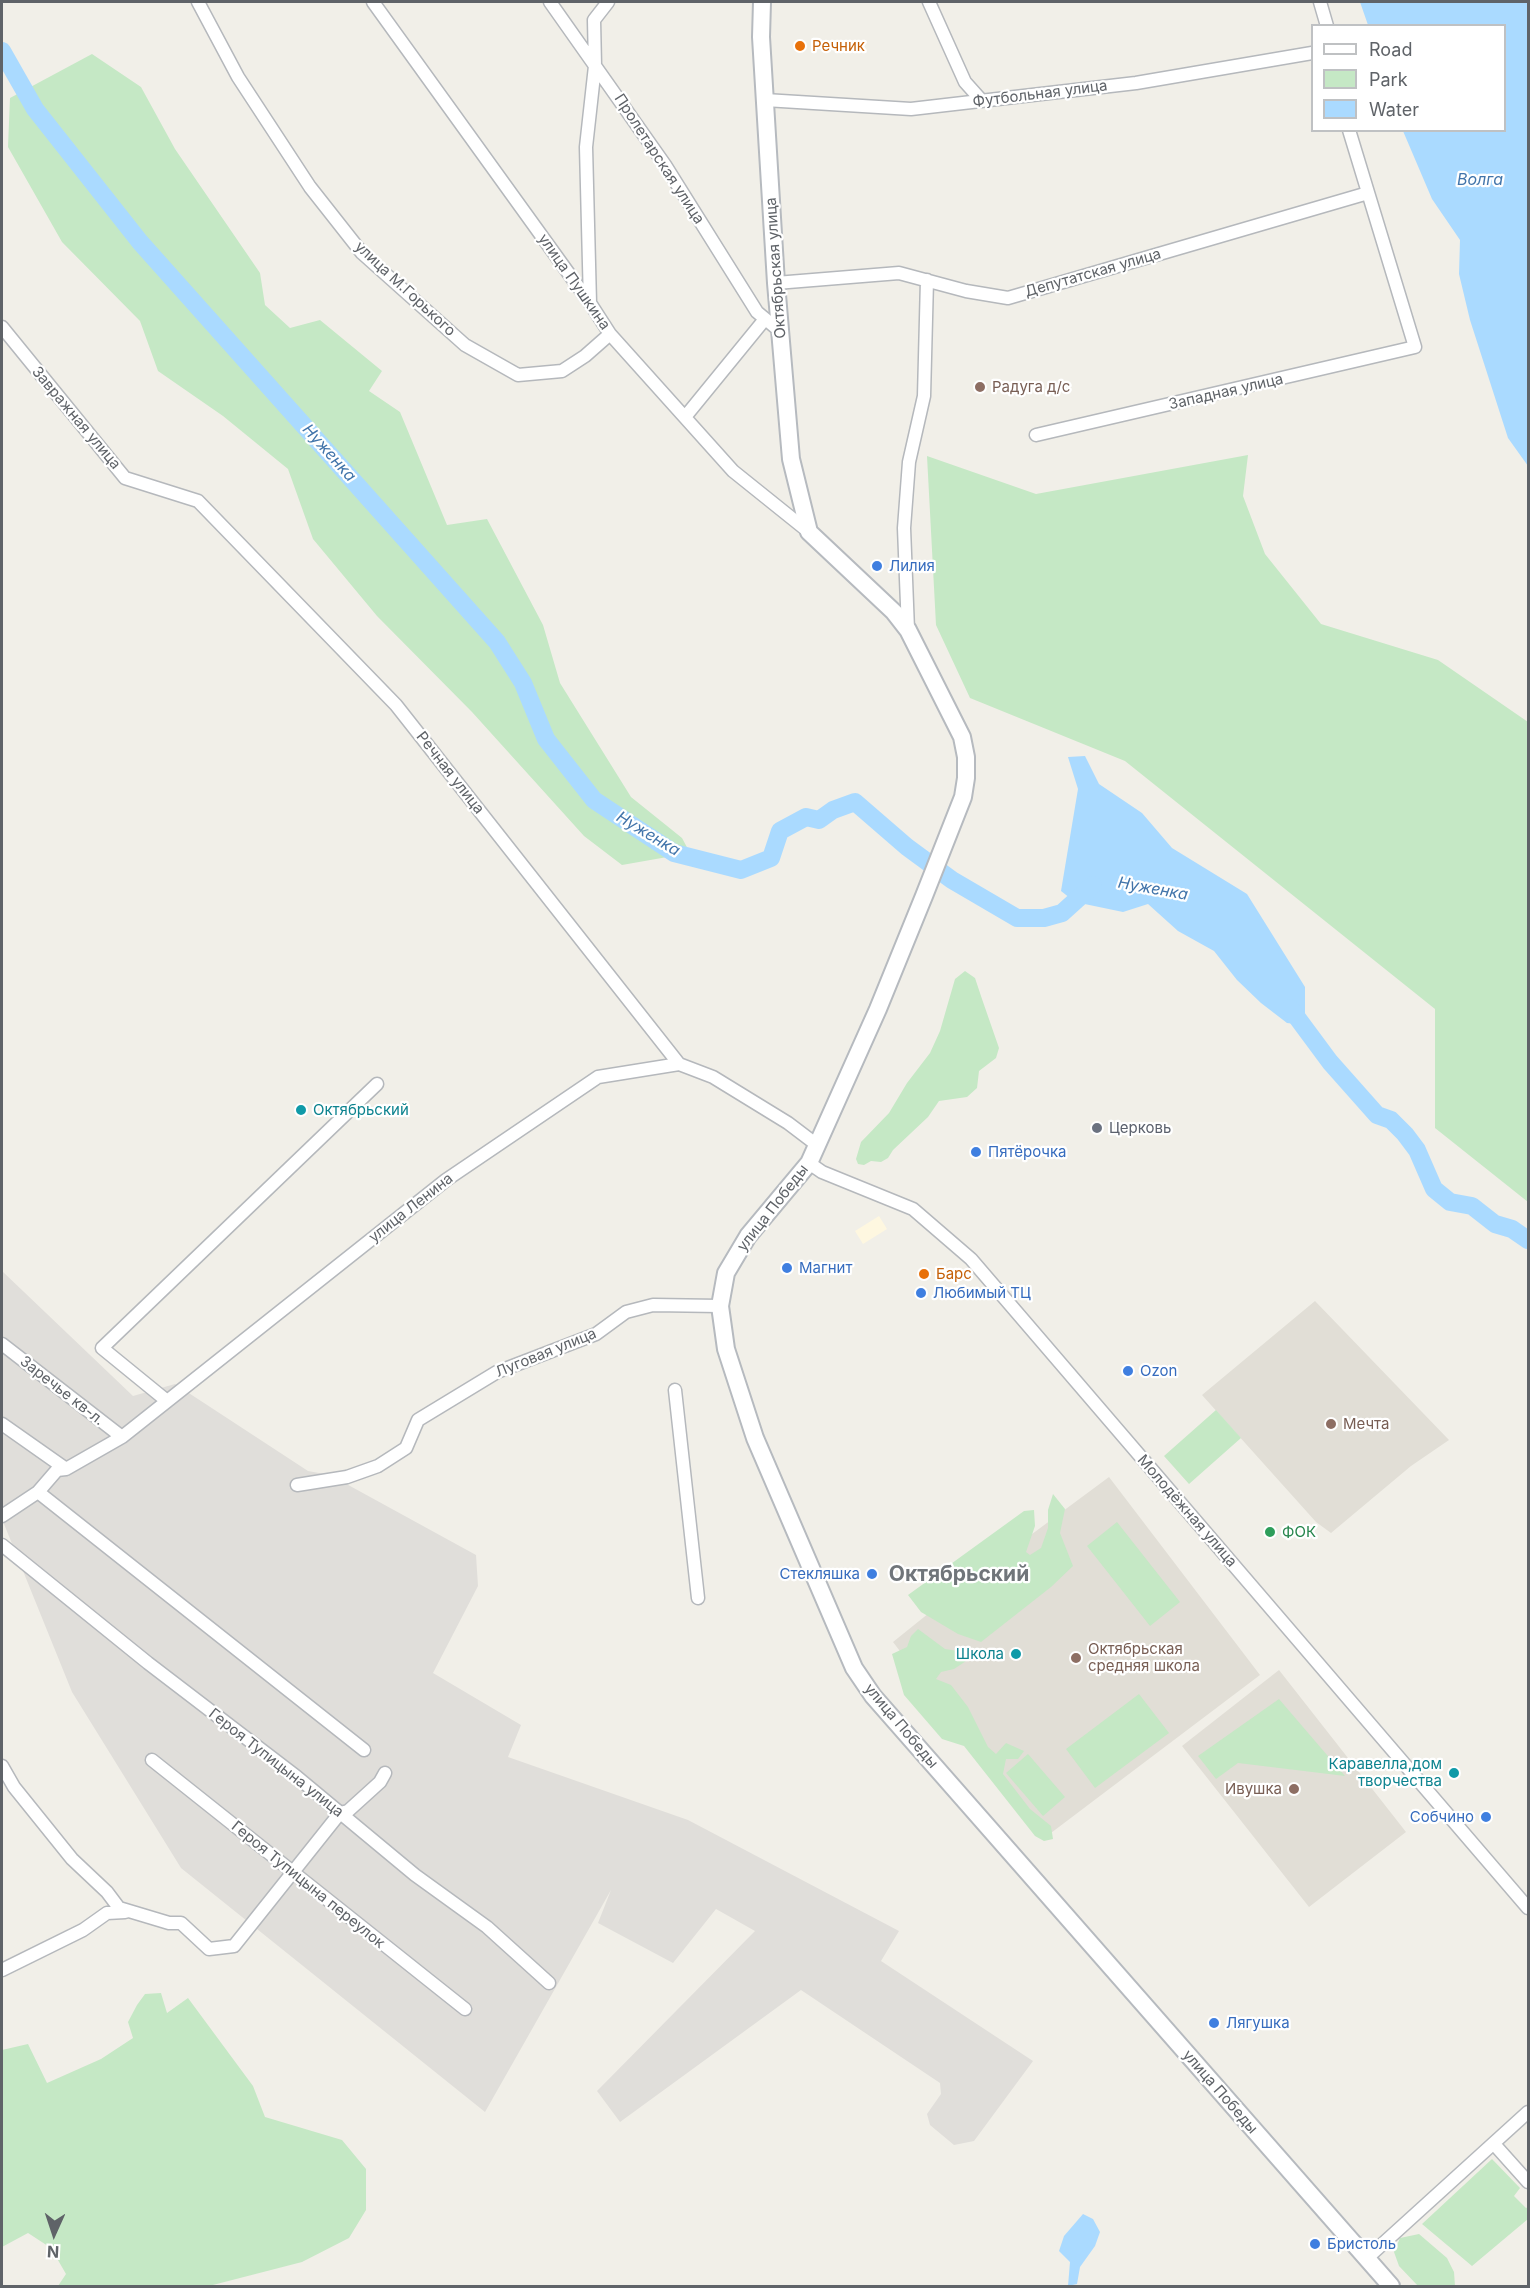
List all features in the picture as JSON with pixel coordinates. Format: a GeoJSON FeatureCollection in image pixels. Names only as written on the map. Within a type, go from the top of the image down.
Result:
{"type":"FeatureCollection","features":[{"type":"Feature","properties":{"kind":"street","name":"улица М.Горького"},"geometry":{"type":"LineString","coordinates":[[198,2],[238,77],[310,187],[362,253],[465,345],[518,375],[562,370],[585,356],[610,334]]}},
{"type":"Feature","properties":{"kind":"street","name":"улица Пушкина"},"geometry":{"type":"LineString","coordinates":[[373,2],[610,334],[733,471],[809,532]]}},
{"type":"Feature","properties":{"kind":"street","name":"Пролетарская улица"},"geometry":{"type":"LineString","coordinates":[[550,2],[665,165],[757,312],[781,332]]}},
{"type":"Feature","properties":{"kind":"street"},"geometry":{"type":"LineString","coordinates":[[590,303],[586,147],[595,65],[594,21],[608,2]]}},
{"type":"Feature","properties":{"kind":"street","name":"Октябрьская улица"},"geometry":{"type":"LineString","coordinates":[[762,2],[765,100],[791,459],[809,532]]}},
{"type":"Feature","properties":{"kind":"street"},"geometry":{"type":"LineString","coordinates":[[929,2],[965,82],[982,101]]}},
{"type":"Feature","properties":{"kind":"street"},"geometry":{"type":"LineString","coordinates":[[1320,2],[1326,24]]}},
{"type":"Feature","properties":{"kind":"street","name":"Футбольная улица"},"geometry":{"type":"LineString","coordinates":[[765,100],[911,109],[1136,83],[1311,53]]}},
{"type":"Feature","properties":{"kind":"street"},"geometry":{"type":"LineString","coordinates":[[1350,132],[1368,192]]}},
{"type":"Feature","properties":{"kind":"street","name":"Депутатская улица"},"geometry":{"type":"LineString","coordinates":[[777,283],[899,273],[966,291],[1008,298],[1368,192]]}},
{"type":"Feature","properties":{"kind":"street","name":"Западная улица"},"geometry":{"type":"LineString","coordinates":[[1036,435],[1415,347],[1368,192]]}},
{"type":"Feature","properties":{"kind":"street"},"geometry":{"type":"LineString","coordinates":[[908,630],[904,528],[909,462],[924,396],[927,280]]}},
{"type":"Feature","properties":{"kind":"street"},"geometry":{"type":"LineString","coordinates":[[685,417],[765,319]]}},
{"type":"Feature","properties":{"kind":"street","name":"Завражная улица"},"geometry":{"type":"LineString","coordinates":[[2,327],[125,478],[198,501]]}},
{"type":"Feature","properties":{"kind":"street","name":"Речная улица"},"geometry":{"type":"LineString","coordinates":[[198,501],[396,705],[679,1064]]}},
{"type":"Feature","properties":{"kind":"street","name":"улица Победы"},"geometry":{"type":"LineString","coordinates":[[809,532],[894,612],[908,630],[948,706],[962,737],[966,757],[963,797],[944,847],[878,1009],[809,1163],[736,1253],[726,1273],[720,1306],[726,1348],[755,1438],[854,1668],[873,1696],[1391,2286]]}},
{"type":"Feature","properties":{"kind":"street"},"geometry":{"type":"LineString","coordinates":[[679,1064],[714,1077],[788,1123],[817,1145]]}},
{"type":"Feature","properties":{"kind":"street","name":"улица Ленина"},"geometry":{"type":"LineString","coordinates":[[2,1516],[38,1492],[57,1470],[66,1469],[122,1437],[446,1180],[598,1077],[679,1064]]}},
{"type":"Feature","properties":{"kind":"street"},"geometry":{"type":"LineString","coordinates":[[167,1401],[102,1348],[377,1084]]}},
{"type":"Feature","properties":{"kind":"street","name":"Молодёжная улица"},"geometry":{"type":"LineString","coordinates":[[809,1163],[822,1172],[913,1209],[971,1259],[1528,1908]]}},
{"type":"Feature","properties":{"kind":"street","name":"Луговая улица"},"geometry":{"type":"LineString","coordinates":[[297,1485],[347,1477],[378,1466],[406,1448],[418,1420],[497,1372],[596,1334],[626,1312],[653,1305],[720,1306]]}},
{"type":"Feature","properties":{"kind":"street","name":"Заречье кв-л."},"geometry":{"type":"LineString","coordinates":[[2,1344],[122,1437]]}},
{"type":"Feature","properties":{"kind":"street"},"geometry":{"type":"LineString","coordinates":[[675,1390],[698,1598]]}},
{"type":"Feature","properties":{"kind":"street"},"geometry":{"type":"LineString","coordinates":[[2,1424],[66,1469]]}},
{"type":"Feature","properties":{"kind":"street"},"geometry":{"type":"LineString","coordinates":[[38,1492],[364,1750]]}},
{"type":"Feature","properties":{"kind":"street","name":"Героя Тупицына улица"},"geometry":{"type":"LineString","coordinates":[[2,1545],[415,1875],[487,1927],[549,1983]]}},
{"type":"Feature","properties":{"kind":"street","name":"Героя Тупицына переулок"},"geometry":{"type":"LineString","coordinates":[[152,1760],[291,1873],[465,2009]]}},
{"type":"Feature","properties":{"kind":"street"},"geometry":{"type":"LineString","coordinates":[[2,1766],[14,1787],[72,1859],[125,1912]]}},
{"type":"Feature","properties":{"kind":"street"},"geometry":{"type":"LineString","coordinates":[[2,1970],[83,1930],[107,1913],[125,1912],[169,1923],[182,1923],[209,1949],[234,1946],[340,1813],[348,1811],[380,1782],[385,1773]]}},
{"type":"Feature","properties":{"kind":"street"},"geometry":{"type":"LineString","coordinates":[[1366,2259],[1528,2112]]}},
{"type":"Feature","properties":{"kind":"street"},"geometry":{"type":"LineString","coordinates":[[1494,2144],[1528,2182]]}},
{"type":"Feature","properties":{"kind":"shaded area"},"geometry":{"type":"Polygon","coordinates":[[[879,1216],[887,1229],[863,1244],[855,1231],[879,1216]]]}},
{"type":"Feature","properties":{"kind":"shaded area"},"geometry":{"type":"Polygon","coordinates":[[[2,1271],[133,1396],[175,1384],[308,1471],[330,1475],[476,1555],[478,1586],[433,1673],[521,1725],[508,1757],[688,1820],[899,1931],[881,1961],[1033,2061],[974,2141],[954,2145],[930,2125],[927,2114],[941,2094],[940,2083],[801,1990],[620,2122],[597,2091],[755,1931],[716,1909],[673,1963],[598,1923],[611,1890],[485,2112],[181,1868],[72,1692],[2,1519],[2,1271]]]}},
{"type":"Feature","properties":{"kind":"shaded area","name":"Мечта"},"geometry":{"type":"Polygon","coordinates":[[[1315,1301],[1449,1440],[1411,1466],[1331,1533],[1316,1522],[1202,1395],[1315,1301]]]}},
{"type":"Feature","properties":{"kind":"shaded area","name":"Октябрьская средняя школа"},"geometry":{"type":"Polygon","coordinates":[[[1109,1477],[1260,1675],[1043,1839],[893,1642],[970,1580],[1109,1477]]]}},
{"type":"Feature","properties":{"kind":"shaded area","name":"Ивушка"},"geometry":{"type":"Polygon","coordinates":[[[1279,1670],[1406,1832],[1309,1907],[1182,1746],[1279,1670]]]}},
{"type":"Feature","properties":{"kind":"green space"},"geometry":{"type":"Polygon","coordinates":[[[92,54],[141,87],[175,149],[260,273],[265,305],[290,328],[320,320],[382,371],[369,391],[400,412],[447,525],[487,519],[543,625],[560,683],[631,797],[682,838],[690,853],[622,865],[584,836],[472,712],[377,616],[313,539],[288,469],[223,416],[158,371],[140,321],[62,242],[8,147],[10,98],[92,54]]]}},
{"type":"Feature","properties":{"kind":"green space"},"geometry":{"type":"Polygon","coordinates":[[[1248,455],[1243,496],[1265,554],[1321,624],[1438,660],[1528,722],[1528,1202],[1435,1128],[1435,1009],[1125,761],[970,698],[936,625],[927,456],[1036,494],[1248,455]]]}},
{"type":"Feature","properties":{"kind":"green space"},"geometry":{"type":"Polygon","coordinates":[[[965,971],[975,978],[999,1048],[996,1058],[979,1071],[977,1088],[967,1097],[939,1101],[928,1117],[893,1150],[888,1158],[881,1162],[871,1161],[864,1165],[858,1164],[856,1159],[861,1142],[889,1113],[907,1083],[930,1053],[940,1031],[955,979],[965,971]]]}},
{"type":"Feature","properties":{"kind":"green space"},"geometry":{"type":"Polygon","coordinates":[[[1216,1410],[1241,1438],[1189,1484],[1164,1456],[1216,1410]]]}},
{"type":"Feature","properties":{"kind":"green space"},"geometry":{"type":"Polygon","coordinates":[[[1053,1494],[1065,1509],[1060,1533],[1073,1566],[1051,1587],[981,1642],[958,1634],[921,1612],[908,1595],[1024,1511],[1034,1510],[1035,1526],[1026,1552],[1030,1555],[1041,1548],[1048,1528],[1048,1510],[1053,1494]]]}},
{"type":"Feature","properties":{"kind":"green space"},"geometry":{"type":"Polygon","coordinates":[[[1117,1522],[1180,1602],[1150,1626],[1087,1546],[1117,1522]]]}},
{"type":"Feature","properties":{"kind":"green space"},"geometry":{"type":"Polygon","coordinates":[[[918,1629],[945,1649],[958,1651],[966,1661],[954,1669],[941,1672],[936,1679],[951,1685],[968,1707],[988,1747],[996,1754],[1006,1743],[1024,1751],[1018,1759],[1006,1759],[1003,1774],[1030,1809],[1051,1826],[1053,1839],[1044,1841],[1035,1836],[964,1746],[942,1739],[904,1695],[892,1654],[907,1647],[911,1636],[918,1629]]]}},
{"type":"Feature","properties":{"kind":"green space"},"geometry":{"type":"Polygon","coordinates":[[[1139,1694],[1169,1733],[1095,1788],[1066,1749],[1139,1694]]]}},
{"type":"Feature","properties":{"kind":"green space"},"geometry":{"type":"Polygon","coordinates":[[[1279,1699],[1345,1776],[1238,1763],[1216,1779],[1198,1756],[1279,1699]]]}},
{"type":"Feature","properties":{"kind":"green space"},"geometry":{"type":"Polygon","coordinates":[[[1028,1754],[1065,1797],[1043,1816],[1006,1773],[1028,1754]]]}},
{"type":"Feature","properties":{"kind":"green space"},"geometry":{"type":"Polygon","coordinates":[[[161,1993],[167,2013],[188,1998],[253,2086],[265,2117],[342,2140],[366,2169],[366,2210],[349,2238],[302,2262],[209,2286],[58,2286],[66,2274],[51,2248],[28,2233],[2,2247],[2,2050],[28,2044],[47,2083],[101,2059],[133,2038],[128,2022],[137,2005],[145,1994],[161,1993]]]}},
{"type":"Feature","properties":{"kind":"green space"},"geometry":{"type":"Polygon","coordinates":[[[1492,2159],[1520,2188],[1514,2196],[1526,2208],[1528,2207],[1528,2219],[1472,2266],[1422,2224],[1492,2159]]]}},
{"type":"Feature","properties":{"kind":"green space"},"geometry":{"type":"Polygon","coordinates":[[[1419,2234],[1447,2258],[1454,2272],[1455,2286],[1418,2286],[1399,2266],[1394,2252],[1400,2238],[1419,2234]]]}},
{"type":"Feature","properties":{"kind":"water","name":"Волга"},"geometry":{"type":"Polygon","coordinates":[[[1360,2],[1528,2],[1528,466],[1508,438],[1470,320],[1459,274],[1460,240],[1432,199],[1403,132],[1506,132],[1506,24],[1368,24],[1360,2]]]}},
{"type":"Feature","properties":{"kind":"water"},"geometry":{"type":"Polygon","coordinates":[[[1085,756],[1099,784],[1142,813],[1172,848],[1247,894],[1305,987],[1305,1025],[1287,1023],[1261,1003],[1237,980],[1214,951],[1178,931],[1148,904],[1123,912],[1075,902],[1061,891],[1078,789],[1068,757],[1085,756]]]}},
{"type":"Feature","properties":{"kind":"water"},"geometry":{"type":"Polygon","coordinates":[[[1083,2214],[1093,2219],[1100,2232],[1095,2246],[1080,2267],[1077,2284],[1068,2286],[1070,2262],[1059,2251],[1064,2236],[1083,2214]]]}},
{"type":"Feature","properties":{"kind":"waterway","name":"Нуженка"},"geometry":{"type":"LineString","coordinates":[[2,51],[35,109],[140,242],[497,642],[523,683],[546,739],[594,800],[674,853],[741,870],[771,858],[780,831],[806,817],[819,820],[833,810],[855,802],[907,847],[952,880],[1017,918],[1044,918],[1062,913],[1093,885]]}},
{"type":"Feature","properties":{"kind":"waterway","name":"Нуженка"},"geometry":{"type":"LineString","coordinates":[[1290,1008],[1330,1062],[1377,1115],[1391,1120],[1405,1134],[1417,1150],[1434,1189],[1450,1202],[1472,1206],[1495,1224],[1512,1229],[1528,1240]]}},
{"type":"Feature","properties":{"kind":"place","name":"Речник"},"geometry":{"type":"Point","coordinates":[800,46]}},
{"type":"Feature","properties":{"kind":"place","name":"Радуга д/с"},"geometry":{"type":"Point","coordinates":[980,387]}},
{"type":"Feature","properties":{"kind":"place","name":"Лилия"},"geometry":{"type":"Point","coordinates":[877,566]}},
{"type":"Feature","properties":{"kind":"place","name":"Октябрьский"},"geometry":{"type":"Point","coordinates":[301,1110]}},
{"type":"Feature","properties":{"kind":"place","name":"Церковь"},"geometry":{"type":"Point","coordinates":[1097,1128]}},
{"type":"Feature","properties":{"kind":"place","name":"Пятёрочка"},"geometry":{"type":"Point","coordinates":[976,1152]}},
{"type":"Feature","properties":{"kind":"place","name":"Магнит"},"geometry":{"type":"Point","coordinates":[787,1268]}},
{"type":"Feature","properties":{"kind":"place","name":"Барс"},"geometry":{"type":"Point","coordinates":[924,1274]}},
{"type":"Feature","properties":{"kind":"place","name":"Любимый ТЦ"},"geometry":{"type":"Point","coordinates":[921,1293]}},
{"type":"Feature","properties":{"kind":"place","name":"Ozon"},"geometry":{"type":"Point","coordinates":[1128,1371]}},
{"type":"Feature","properties":{"kind":"place","name":"Мечта"},"geometry":{"type":"Point","coordinates":[1331,1424]}},
{"type":"Feature","properties":{"kind":"place","name":"ФОК"},"geometry":{"type":"Point","coordinates":[1270,1532]}},
{"type":"Feature","properties":{"kind":"place","name":"Стекляшка"},"geometry":{"type":"Point","coordinates":[872,1574]}},
{"type":"Feature","properties":{"kind":"place","name":"Школа"},"geometry":{"type":"Point","coordinates":[1016,1654]}},
{"type":"Feature","properties":{"kind":"place","name":"Октябрьская средняя школа"},"geometry":{"type":"Point","coordinates":[1076,1658]}},
{"type":"Feature","properties":{"kind":"place","name":"Каравелла,дом творчества"},"geometry":{"type":"Point","coordinates":[1454,1773]}},
{"type":"Feature","properties":{"kind":"place","name":"Ивушка"},"geometry":{"type":"Point","coordinates":[1294,1789]}},
{"type":"Feature","properties":{"kind":"place","name":"Собчино"},"geometry":{"type":"Point","coordinates":[1486,1817]}},
{"type":"Feature","properties":{"kind":"place","name":"Лягушка"},"geometry":{"type":"Point","coordinates":[1214,2023]}},
{"type":"Feature","properties":{"kind":"place","name":"Бристоль"},"geometry":{"type":"Point","coordinates":[1315,2244]}},
{"type":"Feature","properties":{"kind":"district","name":"Октябрьский"},"geometry":{"type":"Point","coordinates":[959,1575]}}]}
